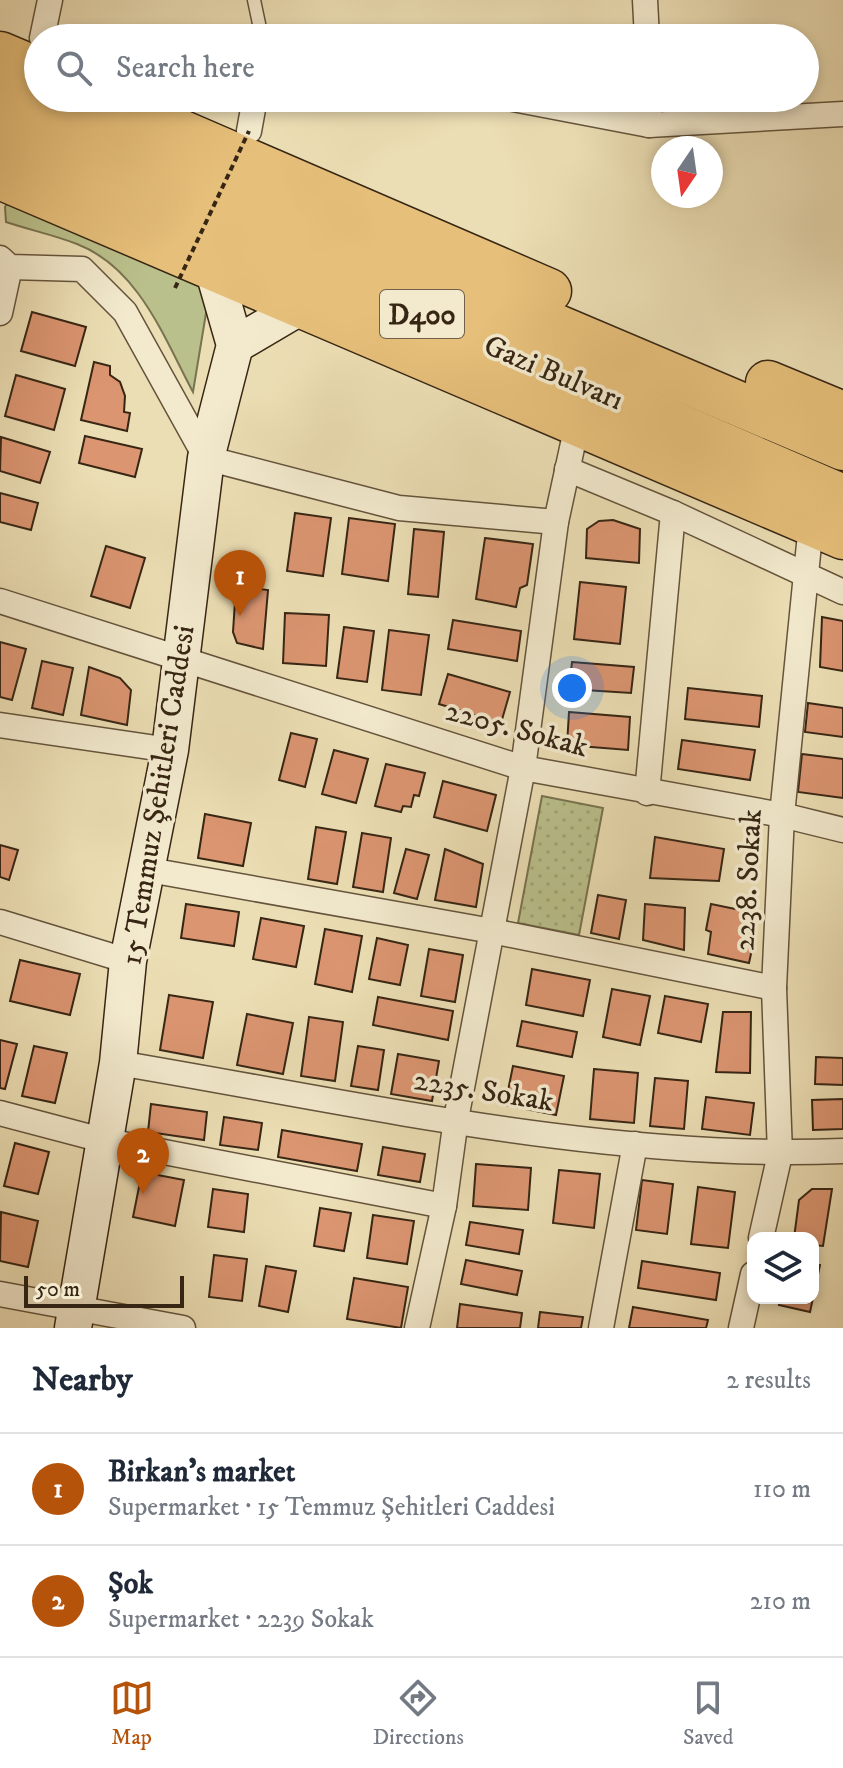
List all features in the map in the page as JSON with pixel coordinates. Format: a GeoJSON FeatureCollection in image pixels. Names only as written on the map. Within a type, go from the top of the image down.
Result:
{"type":"FeatureCollection","features":[{"type":"Feature","properties":{"kind":"highway","name":"Gazi Bulvarı"},"geometry":{"type":"LineString","coordinates":[[129,112],[843,448]]}},
{"type":"Feature","properties":{"kind":"highway"},"geometry":{"type":"LineString","coordinates":[[135,112],[843,414]]}},
{"type":"Feature","properties":{"kind":"highway","name":"Gazi Bulvarı"},"geometry":{"type":"LineString","coordinates":[[0,132],[832,519]]}},
{"type":"Feature","properties":{"kind":"highway"},"geometry":{"type":"LineString","coordinates":[[0,177],[212,265],[577,425],[832,519]]}},
{"type":"Feature","properties":{"kind":"main road"},"geometry":{"type":"LineString","coordinates":[[212,265],[235,345],[303,305]]}},
{"type":"Feature","properties":{"kind":"main road","name":"15 Temmuz Şehitleri Caddesi"},"geometry":{"type":"LineString","coordinates":[[75,1319],[102,1140],[118,1063],[128,961],[149,870],[170,750],[206,458],[235,345]]}},
{"type":"Feature","properties":{"kind":"street"},"geometry":{"type":"LineString","coordinates":[[40,24],[50,0]]}},
{"type":"Feature","properties":{"kind":"street"},"geometry":{"type":"LineString","coordinates":[[645,0],[646,24]]}},
{"type":"Feature","properties":{"kind":"street"},"geometry":{"type":"LineString","coordinates":[[249,131],[252,112]]}},
{"type":"Feature","properties":{"kind":"street"},"geometry":{"type":"LineString","coordinates":[[581,112],[649,125],[843,114]]}},
{"type":"Feature","properties":{"kind":"street"},"geometry":{"type":"LineString","coordinates":[[649,112],[649,125]]}},
{"type":"Feature","properties":{"kind":"street"},"geometry":{"type":"LineString","coordinates":[[0,313],[5,262],[82,269],[125,312],[206,458],[399,508],[556,522]]}},
{"type":"Feature","properties":{"kind":"street"},"geometry":{"type":"LineString","coordinates":[[417,1328],[444,1206],[456,1119],[523,768],[556,522],[577,425]]}},
{"type":"Feature","properties":{"kind":"street"},"geometry":{"type":"LineString","coordinates":[[567,469],[673,513],[843,592]]}},
{"type":"Feature","properties":{"kind":"street"},"geometry":{"type":"LineString","coordinates":[[647,793],[673,513]]}},
{"type":"Feature","properties":{"kind":"street","name":"2238. Sokak"},"geometry":{"type":"LineString","coordinates":[[762,1232],[780,1154],[774,988],[782,815],[806,576],[832,519]]}},
{"type":"Feature","properties":{"kind":"street","name":"2205. Sokak"},"geometry":{"type":"LineString","coordinates":[[0,601],[523,768],[647,793],[782,815],[843,830]]}},
{"type":"Feature","properties":{"kind":"street"},"geometry":{"type":"LineString","coordinates":[[0,725],[170,750]]}},
{"type":"Feature","properties":{"kind":"street"},"geometry":{"type":"LineString","coordinates":[[149,870],[492,931],[774,988]]}},
{"type":"Feature","properties":{"kind":"street"},"geometry":{"type":"LineString","coordinates":[[0,922],[128,961]]}},
{"type":"Feature","properties":{"kind":"street","name":"2235. Sokak"},"geometry":{"type":"LineString","coordinates":[[118,1063],[456,1119],[635,1144],[780,1154],[843,1151]]}},
{"type":"Feature","properties":{"kind":"street"},"geometry":{"type":"LineString","coordinates":[[0,1113],[102,1140],[444,1206]]}},
{"type":"Feature","properties":{"kind":"street"},"geometry":{"type":"LineString","coordinates":[[601,1328],[635,1144]]}},
{"type":"Feature","properties":{"kind":"street"},"geometry":{"type":"LineString","coordinates":[[0,1294],[75,1319],[183,1328]]}},
{"type":"Feature","properties":{"kind":"street"},"geometry":{"type":"LineString","coordinates":[[741,1328],[747,1301]]}},
{"type":"Feature","properties":{"kind":"lane"},"geometry":{"type":"LineString","coordinates":[[254,0],[259,24]]}},
{"type":"Feature","properties":{"kind":"path"},"geometry":{"type":"LineString","coordinates":[[175,288],[249,131]]}},
{"type":"Feature","properties":{"kind":"green space"},"geometry":{"type":"Polygon","coordinates":[[[11,198],[210,289],[193,392],[160,328],[133,287],[99,255],[77,244],[6,222],[5,207],[11,198]]]}},
{"type":"Feature","properties":{"kind":"green space"},"geometry":{"type":"Polygon","coordinates":[[[542,796],[603,808],[579,935],[518,923],[542,796]]]}},
{"type":"Feature","properties":{"kind":"building"},"geometry":{"type":"Polygon","coordinates":[[[32,312],[86,327],[75,366],[21,351],[32,312]]]}},
{"type":"Feature","properties":{"kind":"building"},"geometry":{"type":"Polygon","coordinates":[[[94,362],[110,366],[110,375],[120,382],[125,396],[124,412],[130,413],[127,431],[81,420],[94,362]]]}},
{"type":"Feature","properties":{"kind":"building"},"geometry":{"type":"Polygon","coordinates":[[[16,375],[65,389],[54,430],[5,416],[16,375]]]}},
{"type":"Feature","properties":{"kind":"building"},"geometry":{"type":"Polygon","coordinates":[[[85,436],[142,449],[135,477],[79,463],[85,436]]]}},
{"type":"Feature","properties":{"kind":"building"},"geometry":{"type":"Polygon","coordinates":[[[1,437],[50,452],[40,483],[0,471],[1,437]]]}},
{"type":"Feature","properties":{"kind":"building"},"geometry":{"type":"Polygon","coordinates":[[[0,493],[38,503],[31,530],[0,522],[0,493]]]}},
{"type":"Feature","properties":{"kind":"building"},"geometry":{"type":"Polygon","coordinates":[[[295,513],[331,518],[323,576],[287,571],[295,513]]]}},
{"type":"Feature","properties":{"kind":"building"},"geometry":{"type":"Polygon","coordinates":[[[349,518],[395,524],[388,581],[342,574],[349,518]]]}},
{"type":"Feature","properties":{"kind":"building"},"geometry":{"type":"Polygon","coordinates":[[[613,520],[640,529],[639,563],[586,558],[587,529],[599,521],[613,520]]]}},
{"type":"Feature","properties":{"kind":"building"},"geometry":{"type":"Polygon","coordinates":[[[414,529],[444,532],[438,597],[408,594],[414,529]]]}},
{"type":"Feature","properties":{"kind":"building"},"geometry":{"type":"Polygon","coordinates":[[[485,538],[533,544],[527,585],[520,588],[516,607],[476,599],[485,538]]]}},
{"type":"Feature","properties":{"kind":"building"},"geometry":{"type":"Polygon","coordinates":[[[106,546],[145,558],[130,608],[91,596],[106,546]]]}},
{"type":"Feature","properties":{"kind":"building"},"geometry":{"type":"Polygon","coordinates":[[[580,582],[626,587],[620,644],[574,639],[580,582]]]}},
{"type":"Feature","properties":{"kind":"building"},"geometry":{"type":"Polygon","coordinates":[[[236,586],[268,590],[263,649],[237,643],[233,632],[236,586]]]}},
{"type":"Feature","properties":{"kind":"building"},"geometry":{"type":"Polygon","coordinates":[[[285,613],[329,615],[326,666],[283,663],[285,613]]]}},
{"type":"Feature","properties":{"kind":"building"},"geometry":{"type":"Polygon","coordinates":[[[822,617],[843,621],[843,671],[820,667],[822,617]]]}},
{"type":"Feature","properties":{"kind":"building"},"geometry":{"type":"Polygon","coordinates":[[[453,620],[521,631],[517,661],[448,649],[453,620]]]}},
{"type":"Feature","properties":{"kind":"building"},"geometry":{"type":"Polygon","coordinates":[[[344,627],[374,631],[367,682],[337,678],[344,627]]]}},
{"type":"Feature","properties":{"kind":"building"},"geometry":{"type":"Polygon","coordinates":[[[389,630],[429,635],[421,695],[382,690],[389,630]]]}},
{"type":"Feature","properties":{"kind":"building"},"geometry":{"type":"Polygon","coordinates":[[[0,642],[26,649],[12,700],[0,697],[0,642]]]}},
{"type":"Feature","properties":{"kind":"building"},"geometry":{"type":"Polygon","coordinates":[[[42,661],[73,668],[63,715],[32,708],[42,661]]]}},
{"type":"Feature","properties":{"kind":"building"},"geometry":{"type":"Polygon","coordinates":[[[572,662],[634,667],[631,693],[569,689],[572,662]]]}},
{"type":"Feature","properties":{"kind":"building"},"geometry":{"type":"Polygon","coordinates":[[[89,667],[120,678],[131,690],[127,725],[81,715],[89,667]]]}},
{"type":"Feature","properties":{"kind":"building"},"geometry":{"type":"Polygon","coordinates":[[[448,674],[510,692],[501,723],[439,704],[448,674]]]}},
{"type":"Feature","properties":{"kind":"building"},"geometry":{"type":"Polygon","coordinates":[[[688,688],[762,696],[759,727],[685,719],[688,688]]]}},
{"type":"Feature","properties":{"kind":"building"},"geometry":{"type":"Polygon","coordinates":[[[808,703],[843,708],[843,737],[805,732],[808,703]]]}},
{"type":"Feature","properties":{"kind":"building"},"geometry":{"type":"Polygon","coordinates":[[[569,712],[630,717],[628,750],[567,745],[569,712]]]}},
{"type":"Feature","properties":{"kind":"building"},"geometry":{"type":"Polygon","coordinates":[[[291,733],[317,739],[305,787],[279,780],[291,733]]]}},
{"type":"Feature","properties":{"kind":"building"},"geometry":{"type":"Polygon","coordinates":[[[682,740],[755,750],[750,780],[678,769],[682,740]]]}},
{"type":"Feature","properties":{"kind":"building"},"geometry":{"type":"Polygon","coordinates":[[[334,750],[368,759],[356,803],[322,794],[334,750]]]}},
{"type":"Feature","properties":{"kind":"building"},"geometry":{"type":"Polygon","coordinates":[[[802,754],[843,759],[843,798],[798,792],[802,754]]]}},
{"type":"Feature","properties":{"kind":"building"},"geometry":{"type":"Polygon","coordinates":[[[386,764],[425,773],[419,796],[414,795],[411,807],[403,806],[401,812],[375,806],[386,764]]]}},
{"type":"Feature","properties":{"kind":"building"},"geometry":{"type":"Polygon","coordinates":[[[443,781],[496,795],[487,831],[434,817],[443,781]]]}},
{"type":"Feature","properties":{"kind":"building"},"geometry":{"type":"Polygon","coordinates":[[[205,814],[251,823],[243,866],[198,858],[205,814]]]}},
{"type":"Feature","properties":{"kind":"building"},"geometry":{"type":"Polygon","coordinates":[[[316,827],[346,832],[337,884],[308,879],[316,827]]]}},
{"type":"Feature","properties":{"kind":"building"},"geometry":{"type":"Polygon","coordinates":[[[362,833],[391,838],[383,892],[353,887],[362,833]]]}},
{"type":"Feature","properties":{"kind":"building"},"geometry":{"type":"Polygon","coordinates":[[[655,837],[724,849],[719,881],[650,878],[655,837]]]}},
{"type":"Feature","properties":{"kind":"building"},"geometry":{"type":"Polygon","coordinates":[[[0,845],[18,850],[9,880],[0,877],[0,845]]]}},
{"type":"Feature","properties":{"kind":"building"},"geometry":{"type":"Polygon","coordinates":[[[406,849],[429,855],[417,899],[394,893],[406,849]]]}},
{"type":"Feature","properties":{"kind":"building"},"geometry":{"type":"Polygon","coordinates":[[[445,849],[483,864],[476,907],[435,900],[445,849]]]}},
{"type":"Feature","properties":{"kind":"building"},"geometry":{"type":"Polygon","coordinates":[[[598,895],[626,900],[619,939],[591,933],[598,895]]]}},
{"type":"Feature","properties":{"kind":"building"},"geometry":{"type":"Polygon","coordinates":[[[186,904],[239,912],[234,946],[181,938],[186,904]]]}},
{"type":"Feature","properties":{"kind":"building"},"geometry":{"type":"Polygon","coordinates":[[[645,904],[685,908],[684,950],[643,940],[645,904]]]}},
{"type":"Feature","properties":{"kind":"building"},"geometry":{"type":"Polygon","coordinates":[[[711,904],[755,913],[749,938],[754,940],[749,963],[708,954],[711,932],[706,930],[711,904]]]}},
{"type":"Feature","properties":{"kind":"building"},"geometry":{"type":"Polygon","coordinates":[[[261,918],[304,926],[296,967],[253,959],[261,918]]]}},
{"type":"Feature","properties":{"kind":"building"},"geometry":{"type":"Polygon","coordinates":[[[325,929],[362,936],[352,992],[315,984],[325,929]]]}},
{"type":"Feature","properties":{"kind":"building"},"geometry":{"type":"Polygon","coordinates":[[[377,938],[408,945],[400,985],[369,979],[377,938]]]}},
{"type":"Feature","properties":{"kind":"building"},"geometry":{"type":"Polygon","coordinates":[[[429,949],[463,955],[455,1002],[421,996],[429,949]]]}},
{"type":"Feature","properties":{"kind":"building"},"geometry":{"type":"Polygon","coordinates":[[[20,960],[80,974],[70,1015],[10,1001],[20,960]]]}},
{"type":"Feature","properties":{"kind":"building"},"geometry":{"type":"Polygon","coordinates":[[[532,969],[590,980],[583,1016],[526,1005],[532,969]]]}},
{"type":"Feature","properties":{"kind":"building"},"geometry":{"type":"Polygon","coordinates":[[[612,989],[650,996],[640,1045],[603,1037],[612,989]]]}},
{"type":"Feature","properties":{"kind":"building"},"geometry":{"type":"Polygon","coordinates":[[[169,995],[213,1002],[203,1058],[160,1050],[169,995]]]}},
{"type":"Feature","properties":{"kind":"building"},"geometry":{"type":"Polygon","coordinates":[[[665,996],[708,1004],[701,1042],[658,1033],[665,996]]]}},
{"type":"Feature","properties":{"kind":"building"},"geometry":{"type":"Polygon","coordinates":[[[378,997],[453,1011],[448,1040],[373,1025],[378,997]]]}},
{"type":"Feature","properties":{"kind":"building"},"geometry":{"type":"Polygon","coordinates":[[[723,1012],[751,1012],[750,1073],[716,1072],[723,1012]]]}},
{"type":"Feature","properties":{"kind":"building"},"geometry":{"type":"Polygon","coordinates":[[[247,1014],[293,1023],[283,1074],[237,1065],[247,1014]]]}},
{"type":"Feature","properties":{"kind":"building"},"geometry":{"type":"Polygon","coordinates":[[[309,1017],[343,1022],[335,1081],[301,1076],[309,1017]]]}},
{"type":"Feature","properties":{"kind":"building"},"geometry":{"type":"Polygon","coordinates":[[[522,1021],[577,1032],[572,1057],[517,1046],[522,1021]]]}},
{"type":"Feature","properties":{"kind":"building"},"geometry":{"type":"Polygon","coordinates":[[[0,1040],[17,1044],[5,1089],[0,1088],[0,1040]]]}},
{"type":"Feature","properties":{"kind":"building"},"geometry":{"type":"Polygon","coordinates":[[[34,1046],[67,1053],[55,1103],[22,1096],[34,1046]]]}},
{"type":"Feature","properties":{"kind":"building"},"geometry":{"type":"Polygon","coordinates":[[[358,1046],[384,1050],[378,1090],[351,1086],[358,1046]]]}},
{"type":"Feature","properties":{"kind":"building"},"geometry":{"type":"Polygon","coordinates":[[[398,1054],[439,1061],[432,1101],[391,1094],[398,1054]]]}},
{"type":"Feature","properties":{"kind":"building"},"geometry":{"type":"Polygon","coordinates":[[[816,1057],[843,1058],[843,1085],[815,1084],[816,1057]]]}},
{"type":"Feature","properties":{"kind":"building"},"geometry":{"type":"Polygon","coordinates":[[[513,1066],[564,1076],[556,1115],[505,1105],[513,1066]]]}},
{"type":"Feature","properties":{"kind":"building"},"geometry":{"type":"Polygon","coordinates":[[[594,1069],[638,1073],[634,1123],[590,1119],[594,1069]]]}},
{"type":"Feature","properties":{"kind":"building"},"geometry":{"type":"Polygon","coordinates":[[[655,1078],[688,1081],[684,1129],[650,1126],[655,1078]]]}},
{"type":"Feature","properties":{"kind":"building"},"geometry":{"type":"Polygon","coordinates":[[[706,1097],[754,1103],[750,1135],[702,1129],[706,1097]]]}},
{"type":"Feature","properties":{"kind":"building"},"geometry":{"type":"Polygon","coordinates":[[[843,1099],[843,1129],[813,1130],[812,1100],[843,1099]]]}},
{"type":"Feature","properties":{"kind":"building"},"geometry":{"type":"Polygon","coordinates":[[[151,1104],[207,1112],[204,1140],[148,1132],[151,1104]]]}},
{"type":"Feature","properties":{"kind":"building"},"geometry":{"type":"Polygon","coordinates":[[[224,1117],[262,1123],[258,1150],[220,1145],[224,1117]]]}},
{"type":"Feature","properties":{"kind":"building"},"geometry":{"type":"Polygon","coordinates":[[[282,1130],[362,1144],[357,1171],[278,1157],[282,1130]]]}},
{"type":"Feature","properties":{"kind":"building"},"geometry":{"type":"Polygon","coordinates":[[[15,1143],[49,1152],[38,1194],[4,1186],[15,1143]]]}},
{"type":"Feature","properties":{"kind":"building"},"geometry":{"type":"Polygon","coordinates":[[[383,1147],[425,1154],[420,1182],[378,1175],[383,1147]]]}},
{"type":"Feature","properties":{"kind":"building"},"geometry":{"type":"Polygon","coordinates":[[[476,1164],[531,1168],[528,1210],[473,1206],[476,1164]]]}},
{"type":"Feature","properties":{"kind":"building"},"geometry":{"type":"Polygon","coordinates":[[[559,1170],[600,1174],[594,1228],[553,1223],[559,1170]]]}},
{"type":"Feature","properties":{"kind":"building"},"geometry":{"type":"Polygon","coordinates":[[[142,1172],[184,1180],[175,1226],[133,1217],[142,1172]]]}},
{"type":"Feature","properties":{"kind":"building"},"geometry":{"type":"Polygon","coordinates":[[[642,1180],[673,1184],[667,1234],[636,1230],[642,1180]]]}},
{"type":"Feature","properties":{"kind":"building"},"geometry":{"type":"Polygon","coordinates":[[[698,1187],[735,1192],[728,1248],[691,1244],[698,1187]]]}},
{"type":"Feature","properties":{"kind":"building"},"geometry":{"type":"Polygon","coordinates":[[[213,1189],[248,1194],[244,1232],[208,1227],[213,1189]]]}},
{"type":"Feature","properties":{"kind":"building"},"geometry":{"type":"Polygon","coordinates":[[[812,1189],[832,1189],[823,1246],[819,1246],[819,1232],[795,1232],[799,1200],[812,1189]]]}},
{"type":"Feature","properties":{"kind":"building"},"geometry":{"type":"Polygon","coordinates":[[[320,1208],[351,1213],[344,1251],[314,1246],[320,1208]]]}},
{"type":"Feature","properties":{"kind":"building"},"geometry":{"type":"Polygon","coordinates":[[[1,1212],[38,1221],[28,1267],[0,1261],[1,1212]]]}},
{"type":"Feature","properties":{"kind":"building"},"geometry":{"type":"Polygon","coordinates":[[[373,1215],[414,1221],[407,1264],[367,1258],[373,1215]]]}},
{"type":"Feature","properties":{"kind":"building"},"geometry":{"type":"Polygon","coordinates":[[[470,1222],[523,1230],[519,1254],[466,1245],[470,1222]]]}},
{"type":"Feature","properties":{"kind":"building"},"geometry":{"type":"Polygon","coordinates":[[[214,1255],[247,1259],[242,1301],[209,1297],[214,1255]]]}},
{"type":"Feature","properties":{"kind":"building"},"geometry":{"type":"Polygon","coordinates":[[[466,1260],[522,1271],[517,1295],[461,1284],[466,1260]]]}},
{"type":"Feature","properties":{"kind":"building"},"geometry":{"type":"Polygon","coordinates":[[[642,1261],[720,1273],[716,1300],[638,1288],[642,1261]]]}},
{"type":"Feature","properties":{"kind":"building"},"geometry":{"type":"Polygon","coordinates":[[[266,1266],[296,1271],[288,1312],[259,1306],[266,1266]]]}},
{"type":"Feature","properties":{"kind":"building"},"geometry":{"type":"Polygon","coordinates":[[[354,1278],[408,1287],[401,1328],[347,1319],[354,1278]]]}},
{"type":"Feature","properties":{"kind":"building"},"geometry":{"type":"Polygon","coordinates":[[[460,1304],[522,1313],[520,1328],[457,1328],[460,1304]]]}},
{"type":"Feature","properties":{"kind":"building"},"geometry":{"type":"Polygon","coordinates":[[[779,1304],[812,1304],[810,1312],[779,1304]]]}},
{"type":"Feature","properties":{"kind":"building"},"geometry":{"type":"Polygon","coordinates":[[[633,1307],[708,1320],[706,1328],[629,1328],[633,1307]]]}},
{"type":"Feature","properties":{"kind":"building"},"geometry":{"type":"Polygon","coordinates":[[[540,1312],[583,1317],[581,1328],[538,1328],[540,1312]]]}},
{"type":"Feature","properties":{"kind":"place","name":"Birkan's market"},"geometry":{"type":"Point","coordinates":[240,616]}},
{"type":"Feature","properties":{"kind":"place","name":"Şok"},"geometry":{"type":"Point","coordinates":[143,1194]}}]}
